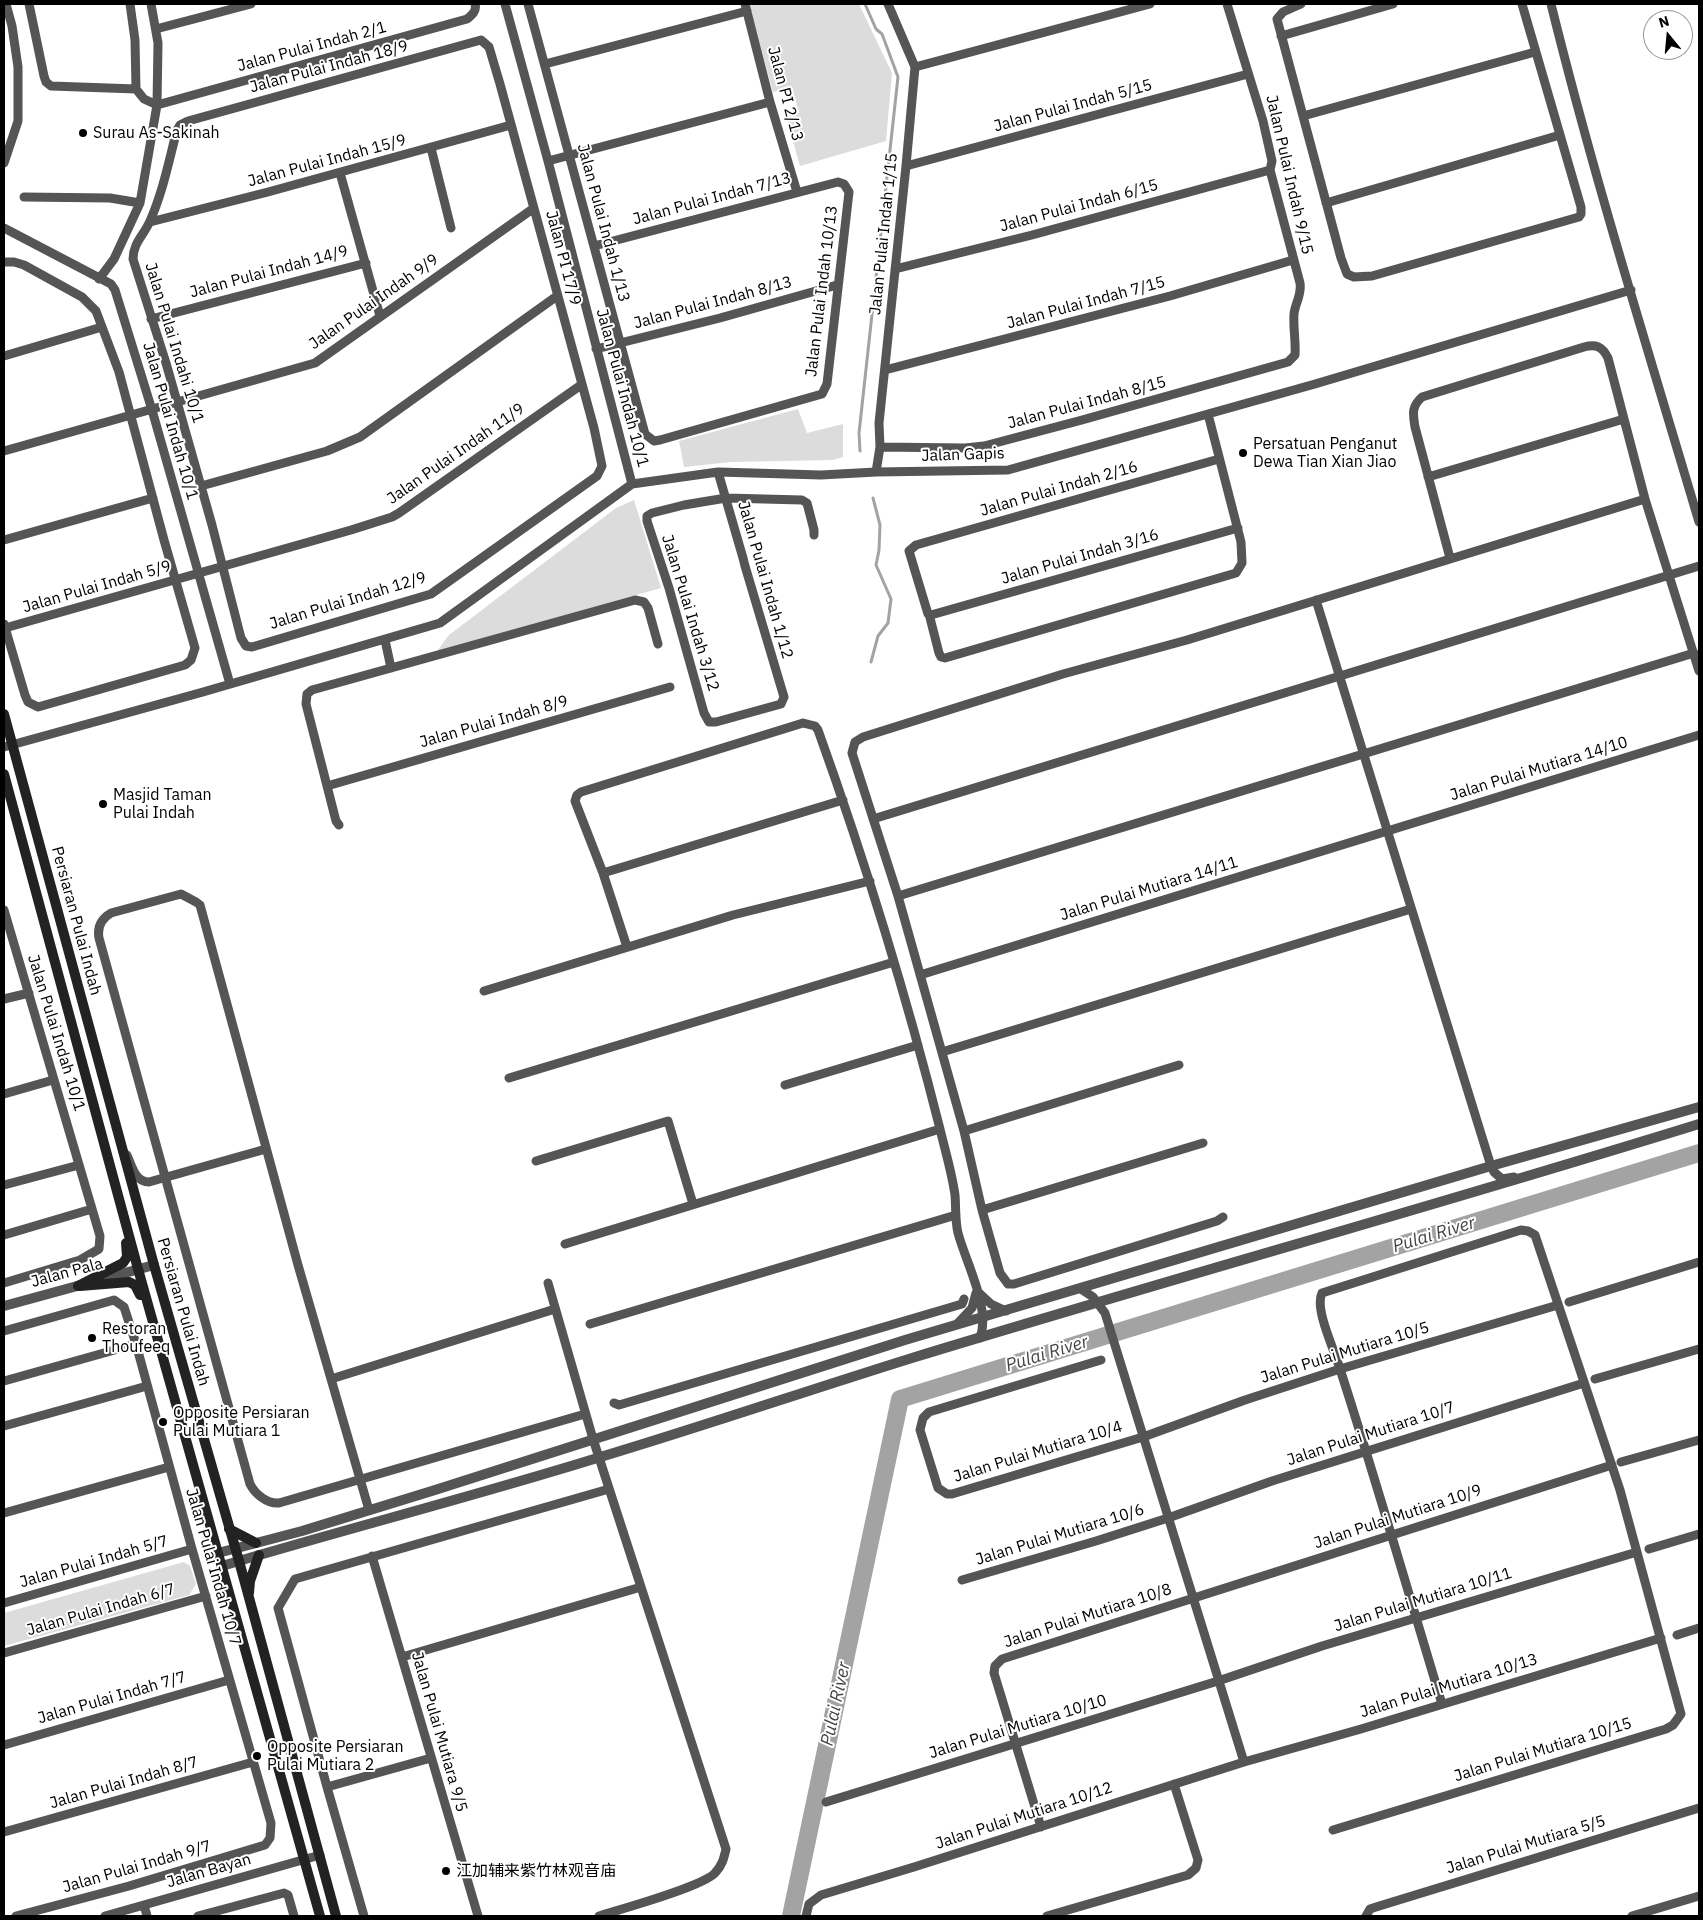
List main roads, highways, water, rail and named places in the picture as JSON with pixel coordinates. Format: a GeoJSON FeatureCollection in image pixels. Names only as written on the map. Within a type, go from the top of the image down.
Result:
{"type":"FeatureCollection","features":[{"type":"Feature","properties":{"kind":"main road","name":"Persiaran Pulai Indah"},"geometry":{"type":"LineString","coordinates":[[4,714],[8,745],[54,895],[154,1265],[336,1916]]}},
{"type":"Feature","properties":{"kind":"main road","name":"Persiaran Pulai Indah"},"geometry":{"type":"LineString","coordinates":[[4,774],[122,1213],[320,1916]]}},
{"type":"Feature","properties":{"kind":"main road"},"geometry":{"type":"LineString","coordinates":[[122,1213],[127,1257],[123,1263],[78,1286],[133,1283],[153,1324]]}},
{"type":"Feature","properties":{"kind":"main road"},"geometry":{"type":"LineString","coordinates":[[229,1528],[256,1543]]}},
{"type":"Feature","properties":{"kind":"main road"},"geometry":{"type":"LineString","coordinates":[[248,1597],[250,1581],[259,1555]]}},
{"type":"Feature","properties":{"kind":"waterway"},"geometry":{"type":"LineString","coordinates":[[860,451],[859,433],[898,77],[882,34],[876,29],[865,4]]}},
{"type":"Feature","properties":{"kind":"waterway"},"geometry":{"type":"LineString","coordinates":[[871,662],[878,636],[888,623],[891,599],[876,565],[880,525],[873,498]]}},
{"type":"Feature","properties":{"kind":"waterway","name":"Pulai River"},"geometry":{"type":"LineString","coordinates":[[791,1916],[900,1399],[1699,1153]]}},
{"type":"Feature","properties":{"kind":"place","name":"Surau As-Sakinah"},"geometry":{"type":"Point","coordinates":[83,133]}},
{"type":"Feature","properties":{"kind":"place","name":"Persatuan Penganut Dewa Tian Xian Jiao"},"geometry":{"type":"Point","coordinates":[1243,453]}},
{"type":"Feature","properties":{"kind":"place","name":"Masjid Taman Pulai Indah"},"geometry":{"type":"Point","coordinates":[103,804]}},
{"type":"Feature","properties":{"kind":"place","name":"Restoran Thoufeeq"},"geometry":{"type":"Point","coordinates":[92,1338]}},
{"type":"Feature","properties":{"kind":"place","name":"Opposite Persiaran Pulai Mutiara 1"},"geometry":{"type":"Point","coordinates":[163,1422]}},
{"type":"Feature","properties":{"kind":"place","name":"Opposite Persiaran Pulai Mutiara 2"},"geometry":{"type":"Point","coordinates":[257,1756]}},
{"type":"Feature","properties":{"kind":"place","name":"江加辅来紫竹林观音庙"},"geometry":{"type":"Point","coordinates":[446,1871]}}]}
